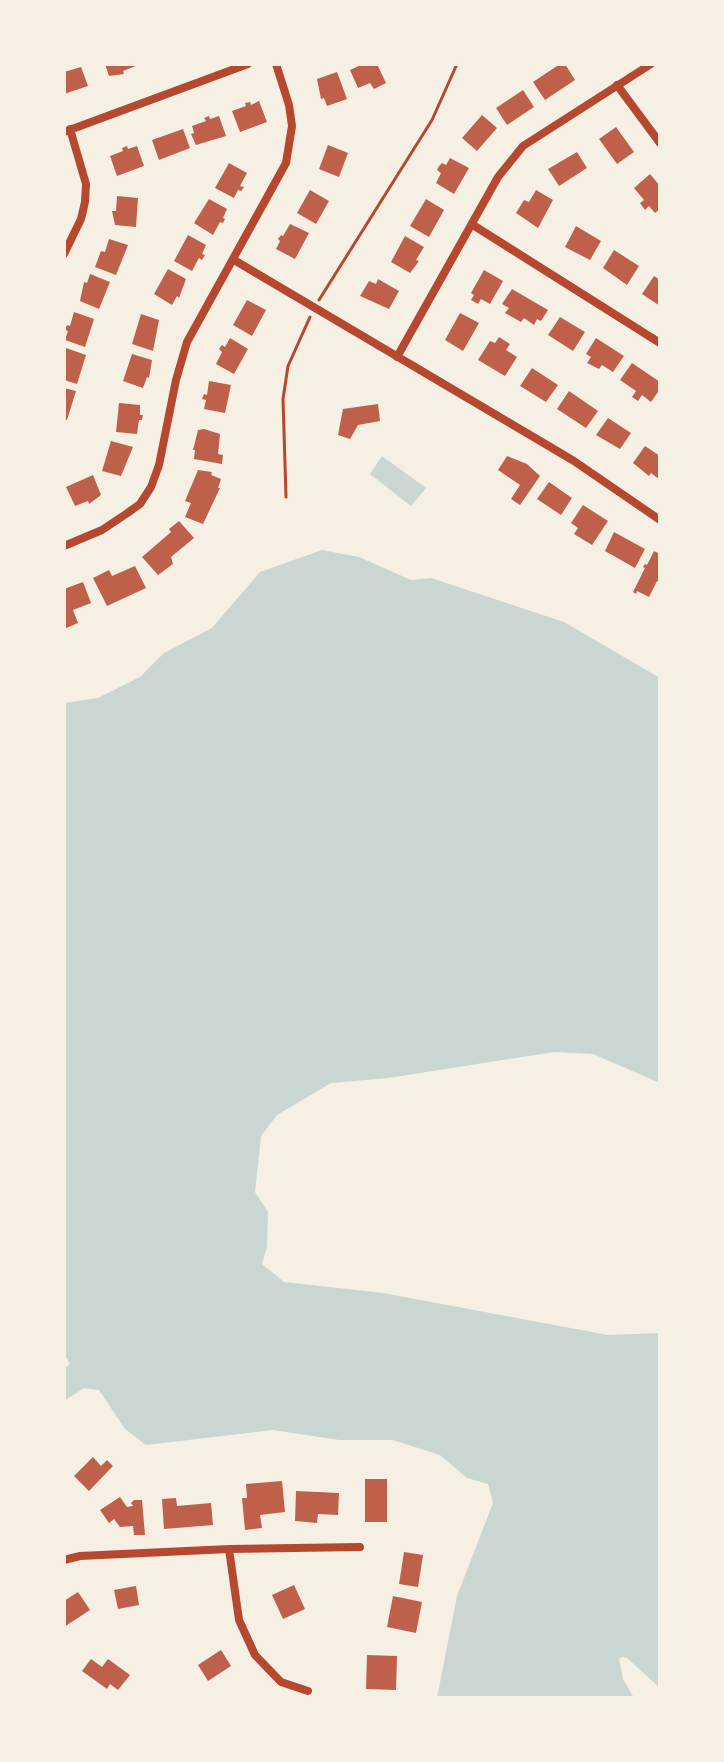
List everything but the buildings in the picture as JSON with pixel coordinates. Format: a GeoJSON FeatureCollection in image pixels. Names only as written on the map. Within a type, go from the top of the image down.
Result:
{"type":"FeatureCollection","features":[{"type":"Feature","properties":{"kind":"street"},"geometry":{"type":"LineString","coordinates":[[64,254],[81,219],[86,193],[81,162],[67,130],[248,64]]}},
{"type":"Feature","properties":{"kind":"street"},"geometry":{"type":"LineString","coordinates":[[64,546],[102,530],[126,514],[140,504],[151,487],[159,465],[187,342],[286,163],[292,126],[276,64]]}},
{"type":"Feature","properties":{"kind":"street"},"geometry":{"type":"LineString","coordinates":[[397,357],[498,177],[523,146],[651,64]]}},
{"type":"Feature","properties":{"kind":"street"},"geometry":{"type":"LineString","coordinates":[[617,85],[660,143]]}},
{"type":"Feature","properties":{"kind":"street"},"geometry":{"type":"LineString","coordinates":[[473,225],[660,343]]}},
{"type":"Feature","properties":{"kind":"street"},"geometry":{"type":"LineString","coordinates":[[234,260],[574,461],[660,520]]}},
{"type":"Feature","properties":{"kind":"street"},"geometry":{"type":"LineString","coordinates":[[64,1560],[80,1556],[229,1549],[360,1547]]}},
{"type":"Feature","properties":{"kind":"street"},"geometry":{"type":"LineString","coordinates":[[229,1549],[239,1620],[255,1655],[281,1682],[308,1691]]}},
{"type":"Feature","properties":{"kind":"path"},"geometry":{"type":"LineString","coordinates":[[286,497],[283,399],[288,366],[314,308],[432,120],[457,64]]}},
{"type":"Feature","properties":{"kind":"shaded area"},"geometry":{"type":"Polygon","coordinates":[[[382,456],[426,488],[411,506],[370,474],[382,456]]]}},
{"type":"Feature","properties":{"kind":"shaded area"},"geometry":{"type":"Polygon","coordinates":[[[322,550],[359,557],[411,580],[431,578],[564,622],[660,678],[660,1083],[593,1054],[554,1052],[388,1078],[331,1083],[277,1115],[261,1136],[255,1192],[268,1212],[267,1247],[262,1264],[284,1282],[383,1293],[608,1335],[660,1333],[660,1688],[622,1657],[619,1659],[623,1679],[634,1698],[437,1698],[457,1596],[493,1503],[488,1484],[467,1478],[440,1455],[393,1440],[339,1440],[273,1430],[146,1445],[125,1429],[99,1390],[84,1388],[64,1401],[64,1369],[70,1364],[64,1354],[64,703],[98,698],[140,677],[164,653],[212,628],[260,572],[322,550]]]}}]}
